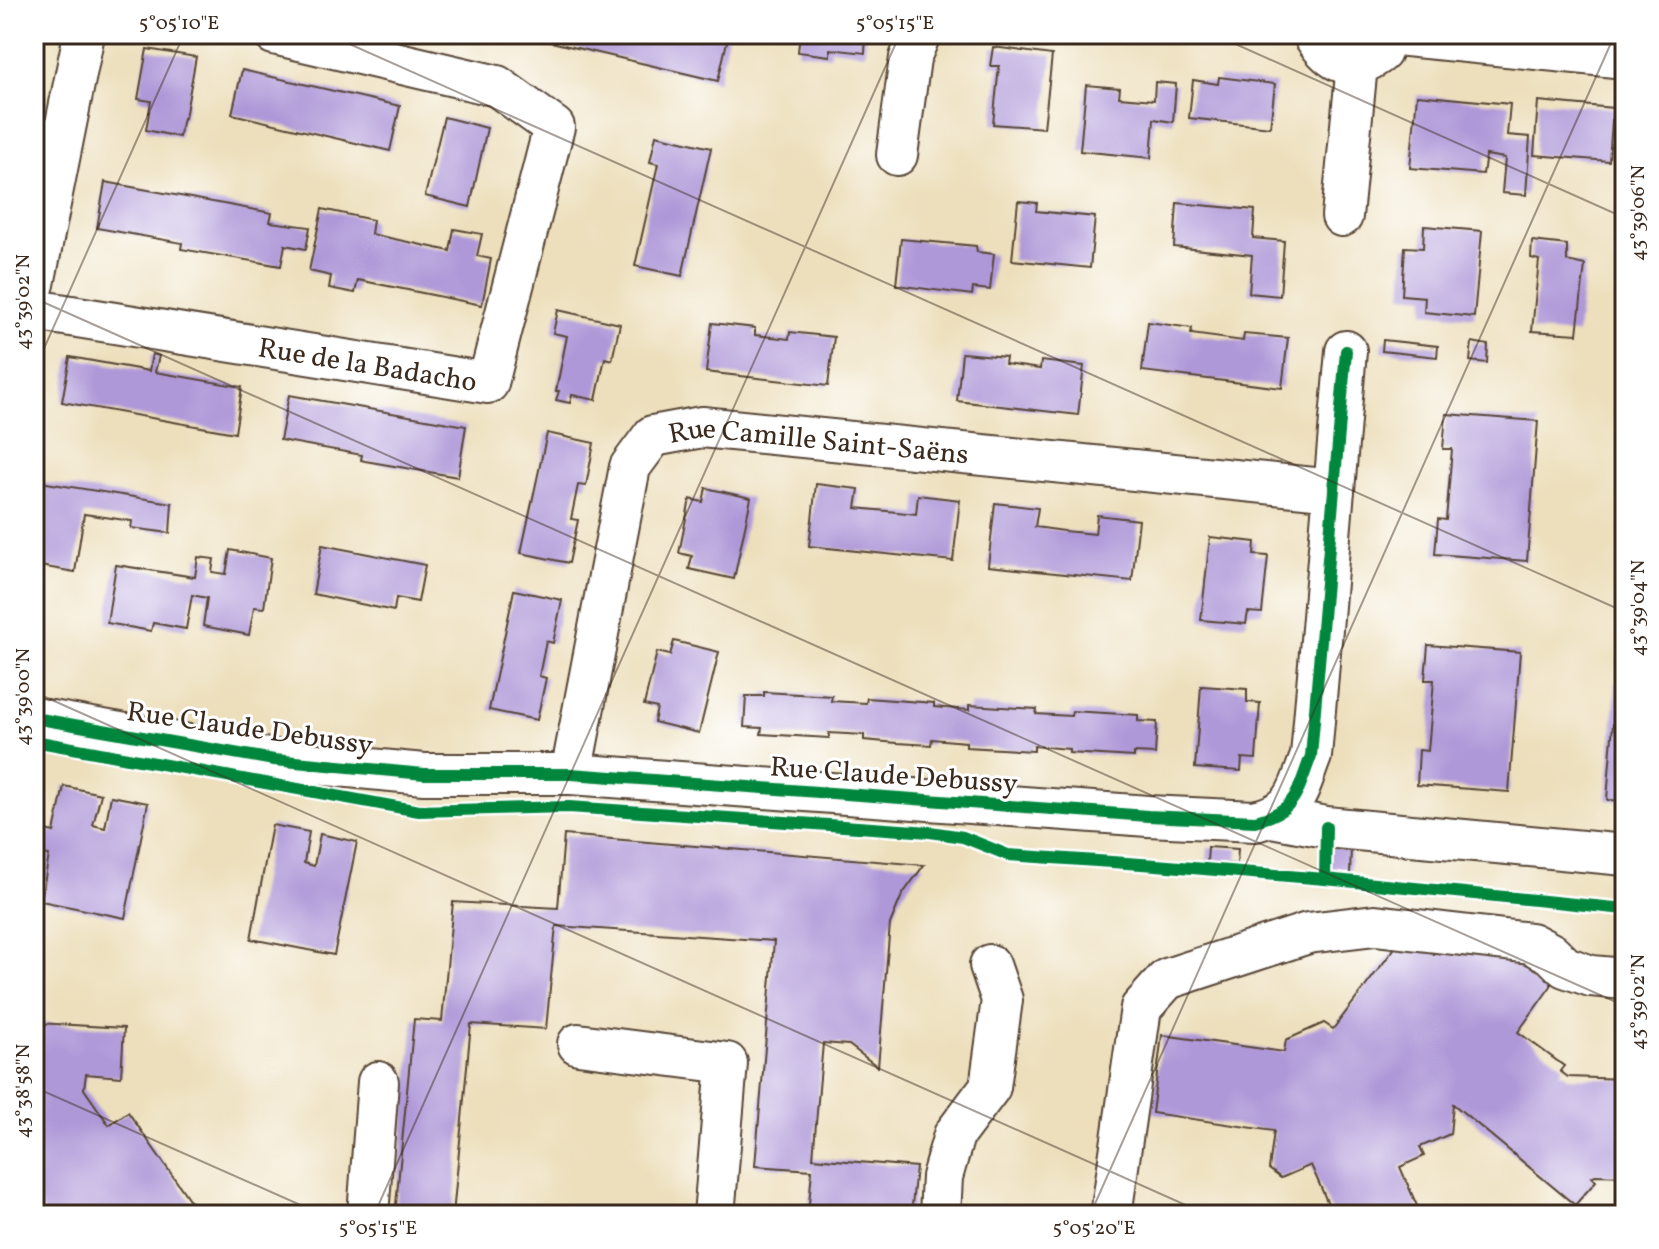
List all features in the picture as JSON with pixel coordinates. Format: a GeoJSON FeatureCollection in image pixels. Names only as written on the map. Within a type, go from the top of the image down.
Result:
{"type":"FeatureCollection","features":[{"type":"Feature","properties":{"kind":"street"},"geometry":{"type":"LineString","coordinates":[[34,284],[84,34]]}},
{"type":"Feature","properties":{"kind":"street","name":"Rue de la Badacho"},"geometry":{"type":"LineString","coordinates":[[34,310],[488,383],[554,127],[497,86],[274,34]]}},
{"type":"Feature","properties":{"kind":"street"},"geometry":{"type":"LineString","coordinates":[[897,155],[910,58],[920,34]]}},
{"type":"Feature","properties":{"kind":"street"},"geometry":{"type":"LineString","coordinates":[[1313,34],[1322,49],[1340,62],[1357,65],[1378,55],[1397,35],[1625,58]]}},
{"type":"Feature","properties":{"kind":"street"},"geometry":{"type":"LineString","coordinates":[[1342,216],[1357,65]]}},
{"type":"Feature","properties":{"kind":"street"},"geometry":{"type":"LineString","coordinates":[[1272,817],[1293,802],[1311,756],[1346,351]]}},
{"type":"Feature","properties":{"kind":"street","name":"Rue Camille Saint-Saëns"},"geometry":{"type":"LineString","coordinates":[[571,774],[630,467],[653,436],[702,427],[1334,490]]}},
{"type":"Feature","properties":{"kind":"street","name":"Rue Claude Debussy"},"geometry":{"type":"LineString","coordinates":[[34,718],[274,760],[424,774],[571,774],[1148,816],[1255,821],[1272,817],[1353,830],[1625,855]]}},
{"type":"Feature","properties":{"kind":"street"},"geometry":{"type":"LineString","coordinates":[[1111,1215],[1141,1008],[1167,979],[1308,933],[1375,925],[1531,943],[1552,954],[1565,967],[1591,976],[1625,979]]}},
{"type":"Feature","properties":{"kind":"street"},"geometry":{"type":"LineString","coordinates":[[940,1215],[942,1177],[954,1135],[990,1087],[1002,1000],[990,965]]}},
{"type":"Feature","properties":{"kind":"street"},"geometry":{"type":"LineString","coordinates":[[578,1044],[727,1063],[714,1215]]}},
{"type":"Feature","properties":{"kind":"street"},"geometry":{"type":"LineString","coordinates":[[368,1215],[378,1082]]}},
{"type":"Feature","properties":{"kind":"building"},"geometry":{"type":"Polygon","coordinates":[[[524,34],[714,34],[728,37],[718,81],[524,34]]]}},
{"type":"Feature","properties":{"kind":"building"},"geometry":{"type":"Polygon","coordinates":[[[800,34],[866,34],[865,53],[830,49],[830,56],[798,52],[800,34]]]}},
{"type":"Feature","properties":{"kind":"building"},"geometry":{"type":"Polygon","coordinates":[[[993,47],[1052,55],[1044,128],[993,124],[999,66],[990,66],[993,47]]]}},
{"type":"Feature","properties":{"kind":"building"},"geometry":{"type":"Polygon","coordinates":[[[147,49],[196,57],[179,137],[146,130],[151,101],[138,99],[147,49]]]}},
{"type":"Feature","properties":{"kind":"building"},"geometry":{"type":"Polygon","coordinates":[[[242,70],[400,106],[390,151],[232,114],[242,70]]]}},
{"type":"Feature","properties":{"kind":"building"},"geometry":{"type":"Polygon","coordinates":[[[1219,77],[1275,84],[1270,127],[1189,118],[1193,80],[1218,84],[1219,77]]]}},
{"type":"Feature","properties":{"kind":"building"},"geometry":{"type":"Polygon","coordinates":[[[1155,82],[1176,84],[1173,122],[1154,119],[1151,158],[1080,151],[1086,85],[1120,88],[1119,97],[1154,100],[1155,82]]]}},
{"type":"Feature","properties":{"kind":"building"},"geometry":{"type":"Polygon","coordinates":[[[1417,95],[1510,104],[1507,135],[1530,137],[1526,195],[1502,193],[1505,158],[1486,155],[1483,174],[1410,168],[1417,95]]]}},
{"type":"Feature","properties":{"kind":"building"},"geometry":{"type":"Polygon","coordinates":[[[1538,101],[1613,108],[1609,161],[1534,155],[1538,101]]]}},
{"type":"Feature","properties":{"kind":"building"},"geometry":{"type":"Polygon","coordinates":[[[444,117],[487,128],[470,207],[425,196],[444,117]]]}},
{"type":"Feature","properties":{"kind":"building"},"geometry":{"type":"Polygon","coordinates":[[[656,135],[711,148],[682,276],[635,266],[658,164],[650,162],[656,135]]]}},
{"type":"Feature","properties":{"kind":"building"},"geometry":{"type":"Polygon","coordinates":[[[105,182],[272,213],[270,222],[310,227],[306,249],[285,245],[281,266],[181,249],[182,243],[97,228],[105,182]]]}},
{"type":"Feature","properties":{"kind":"building"},"geometry":{"type":"Polygon","coordinates":[[[1018,201],[1037,203],[1036,211],[1095,217],[1090,268],[1012,260],[1018,201]]]}},
{"type":"Feature","properties":{"kind":"building"},"geometry":{"type":"Polygon","coordinates":[[[1177,203],[1255,210],[1253,238],[1284,241],[1280,296],[1249,293],[1252,255],[1174,247],[1177,203]]]}},
{"type":"Feature","properties":{"kind":"building"},"geometry":{"type":"Polygon","coordinates":[[[322,209],[373,220],[371,234],[450,251],[454,229],[482,234],[477,256],[491,259],[482,305],[358,280],[355,293],[329,288],[331,276],[309,271],[322,209]]]}},
{"type":"Feature","properties":{"kind":"building"},"geometry":{"type":"Polygon","coordinates":[[[1424,226],[1482,231],[1474,317],[1424,312],[1425,297],[1402,295],[1405,247],[1423,248],[1424,226]]]}},
{"type":"Feature","properties":{"kind":"building"},"geometry":{"type":"Polygon","coordinates":[[[901,239],[976,246],[977,252],[994,254],[990,290],[973,288],[972,295],[896,285],[901,239]]]}},
{"type":"Feature","properties":{"kind":"building"},"geometry":{"type":"Polygon","coordinates":[[[1532,241],[1567,245],[1567,261],[1585,265],[1577,334],[1532,331],[1539,260],[1531,258],[1532,241]]]}},
{"type":"Feature","properties":{"kind":"building"},"geometry":{"type":"Polygon","coordinates":[[[558,310],[620,324],[612,360],[605,358],[596,400],[572,395],[570,403],[556,400],[567,336],[553,333],[558,310]]]}},
{"type":"Feature","properties":{"kind":"building"},"geometry":{"type":"Polygon","coordinates":[[[1148,322],[1192,328],[1191,334],[1243,341],[1244,334],[1288,338],[1282,388],[1142,371],[1148,322]]]}},
{"type":"Feature","properties":{"kind":"building"},"geometry":{"type":"Polygon","coordinates":[[[712,323],[755,328],[755,335],[789,339],[790,332],[834,337],[828,386],[706,372],[712,323]]]}},
{"type":"Feature","properties":{"kind":"building"},"geometry":{"type":"Polygon","coordinates":[[[1383,340],[1438,346],[1437,357],[1382,351],[1383,340]]]}},
{"type":"Feature","properties":{"kind":"building"},"geometry":{"type":"Polygon","coordinates":[[[1472,342],[1488,345],[1487,363],[1470,361],[1472,342]]]}},
{"type":"Feature","properties":{"kind":"building"},"geometry":{"type":"Polygon","coordinates":[[[962,353],[1006,357],[1005,364],[1040,369],[1041,361],[1084,366],[1078,415],[957,401],[962,353]]]}},
{"type":"Feature","properties":{"kind":"building"},"geometry":{"type":"Polygon","coordinates":[[[152,354],[159,356],[155,372],[242,387],[235,433],[62,402],[70,357],[149,371],[152,354]]]}},
{"type":"Feature","properties":{"kind":"building"},"geometry":{"type":"Polygon","coordinates":[[[289,395],[466,426],[458,477],[365,461],[361,460],[362,455],[280,440],[289,395]]]}},
{"type":"Feature","properties":{"kind":"building"},"geometry":{"type":"Polygon","coordinates":[[[1446,414],[1538,421],[1527,561],[1435,554],[1438,519],[1446,520],[1452,449],[1443,449],[1446,414]]]}},
{"type":"Feature","properties":{"kind":"building"},"geometry":{"type":"Polygon","coordinates":[[[547,433],[594,443],[586,486],[578,485],[571,519],[578,520],[569,563],[521,553],[547,433]]]}},
{"type":"Feature","properties":{"kind":"building"},"geometry":{"type":"Polygon","coordinates":[[[34,481],[172,503],[170,533],[131,528],[132,521],[84,514],[75,572],[34,565],[34,481]]]}},
{"type":"Feature","properties":{"kind":"building"},"geometry":{"type":"Polygon","coordinates":[[[816,484],[859,489],[856,508],[916,514],[918,495],[960,500],[953,561],[809,546],[816,484]]]}},
{"type":"Feature","properties":{"kind":"building"},"geometry":{"type":"Polygon","coordinates":[[[706,488],[751,498],[734,579],[689,569],[692,556],[679,553],[690,499],[703,502],[706,488]]]}},
{"type":"Feature","properties":{"kind":"building"},"geometry":{"type":"Polygon","coordinates":[[[995,503],[1038,508],[1035,527],[1064,531],[1095,534],[1097,515],[1139,520],[1132,581],[988,566],[995,503]]]}},
{"type":"Feature","properties":{"kind":"building"},"geometry":{"type":"Polygon","coordinates":[[[1210,537],[1255,542],[1254,555],[1268,556],[1262,613],[1248,612],[1246,624],[1201,620],[1210,537]]]}},
{"type":"Feature","properties":{"kind":"building"},"geometry":{"type":"Polygon","coordinates":[[[322,545],[425,565],[418,602],[396,598],[394,611],[313,594],[322,545]]]}},
{"type":"Feature","properties":{"kind":"building"},"geometry":{"type":"Polygon","coordinates":[[[230,550],[271,558],[264,608],[254,607],[249,635],[203,626],[207,598],[192,595],[186,629],[153,623],[151,631],[107,623],[116,565],[195,577],[198,557],[214,559],[212,572],[226,574],[230,550]]]}},
{"type":"Feature","properties":{"kind":"building"},"geometry":{"type":"Polygon","coordinates":[[[514,590],[562,600],[553,643],[546,641],[539,676],[546,678],[537,720],[489,710],[514,590]]]}},
{"type":"Feature","properties":{"kind":"building"},"geometry":{"type":"Polygon","coordinates":[[[674,641],[719,652],[699,733],[654,722],[657,708],[644,705],[657,652],[670,655],[674,641]]]}},
{"type":"Feature","properties":{"kind":"building"},"geometry":{"type":"Polygon","coordinates":[[[1428,645],[1520,652],[1509,792],[1417,785],[1419,750],[1428,751],[1434,680],[1425,680],[1428,645]]]}},
{"type":"Feature","properties":{"kind":"building"},"geometry":{"type":"Polygon","coordinates":[[[1618,659],[1625,660],[1625,801],[1607,800],[1618,659]]]}},
{"type":"Feature","properties":{"kind":"building"},"geometry":{"type":"Polygon","coordinates":[[[1201,686],[1247,689],[1247,702],[1260,703],[1256,759],[1242,758],[1241,771],[1195,768],[1201,686]]]}},
{"type":"Feature","properties":{"kind":"building"},"geometry":{"type":"Polygon","coordinates":[[[764,692],[832,696],[831,701],[866,703],[867,698],[934,703],[934,707],[969,710],[969,705],[1037,709],[1036,714],[1071,716],[1072,711],[1138,715],[1138,721],[1157,722],[1155,754],[1134,753],[1134,757],[1069,753],[1069,749],[1034,746],[1034,751],[966,747],[966,742],[932,739],[931,745],[897,743],[864,740],[864,735],[829,733],[829,738],[761,734],[762,728],[744,727],[746,696],[764,696],[764,692]]]}},
{"type":"Feature","properties":{"kind":"building"},"geometry":{"type":"Polygon","coordinates":[[[64,786],[101,794],[93,825],[105,828],[111,796],[148,803],[125,918],[41,901],[49,855],[34,852],[34,837],[36,828],[54,832],[64,786]]]}},
{"type":"Feature","properties":{"kind":"building"},"geometry":{"type":"Polygon","coordinates":[[[272,825],[309,832],[304,863],[314,866],[320,834],[357,842],[334,955],[251,939],[272,825]]]}},
{"type":"Feature","properties":{"kind":"building"},"geometry":{"type":"Polygon","coordinates":[[[564,835],[924,865],[902,895],[890,924],[878,1067],[849,1045],[823,1043],[813,1158],[916,1167],[911,1215],[808,1215],[812,1170],[755,1166],[774,941],[556,926],[546,1029],[471,1024],[453,1215],[395,1215],[414,1019],[442,1021],[453,902],[558,908],[564,835]]]}},
{"type":"Feature","properties":{"kind":"building"},"geometry":{"type":"Polygon","coordinates":[[[1208,847],[1238,849],[1237,864],[1207,862],[1208,847]]]}},
{"type":"Feature","properties":{"kind":"building"},"geometry":{"type":"Polygon","coordinates":[[[1329,847],[1351,848],[1350,874],[1328,873],[1329,847]]]}},
{"type":"Feature","properties":{"kind":"building"},"geometry":{"type":"Polygon","coordinates":[[[1407,932],[1434,954],[1439,948],[1534,952],[1551,976],[1551,986],[1518,1032],[1564,1066],[1560,1071],[1568,1077],[1625,1079],[1625,1176],[1595,1175],[1592,1177],[1596,1181],[1575,1205],[1453,1104],[1450,1134],[1420,1147],[1424,1156],[1400,1167],[1421,1215],[1333,1215],[1311,1165],[1281,1178],[1269,1169],[1274,1131],[1152,1113],[1162,1035],[1284,1052],[1286,1040],[1324,1023],[1333,1029],[1407,932]]]}},
{"type":"Feature","properties":{"kind":"building"},"geometry":{"type":"Polygon","coordinates":[[[34,1014],[38,1014],[38,1023],[124,1028],[121,1077],[86,1074],[84,1089],[109,1125],[128,1112],[200,1215],[46,1215],[34,1198],[34,1014]]]}},
{"type":"Feature","properties":{"kind":"cycle path"},"geometry":{"type":"LineString","coordinates":[[34,718],[274,760],[424,774],[571,774],[1255,821],[1280,812],[1294,798],[1311,756],[1346,351]]}},
{"type":"Feature","properties":{"kind":"cycle path"},"geometry":{"type":"LineString","coordinates":[[34,741],[419,811],[569,807],[930,832],[963,837],[1008,855],[1325,879]]}},
{"type":"Feature","properties":{"kind":"cycle path"},"geometry":{"type":"LineString","coordinates":[[1326,827],[1325,879],[1625,909]]}}]}
